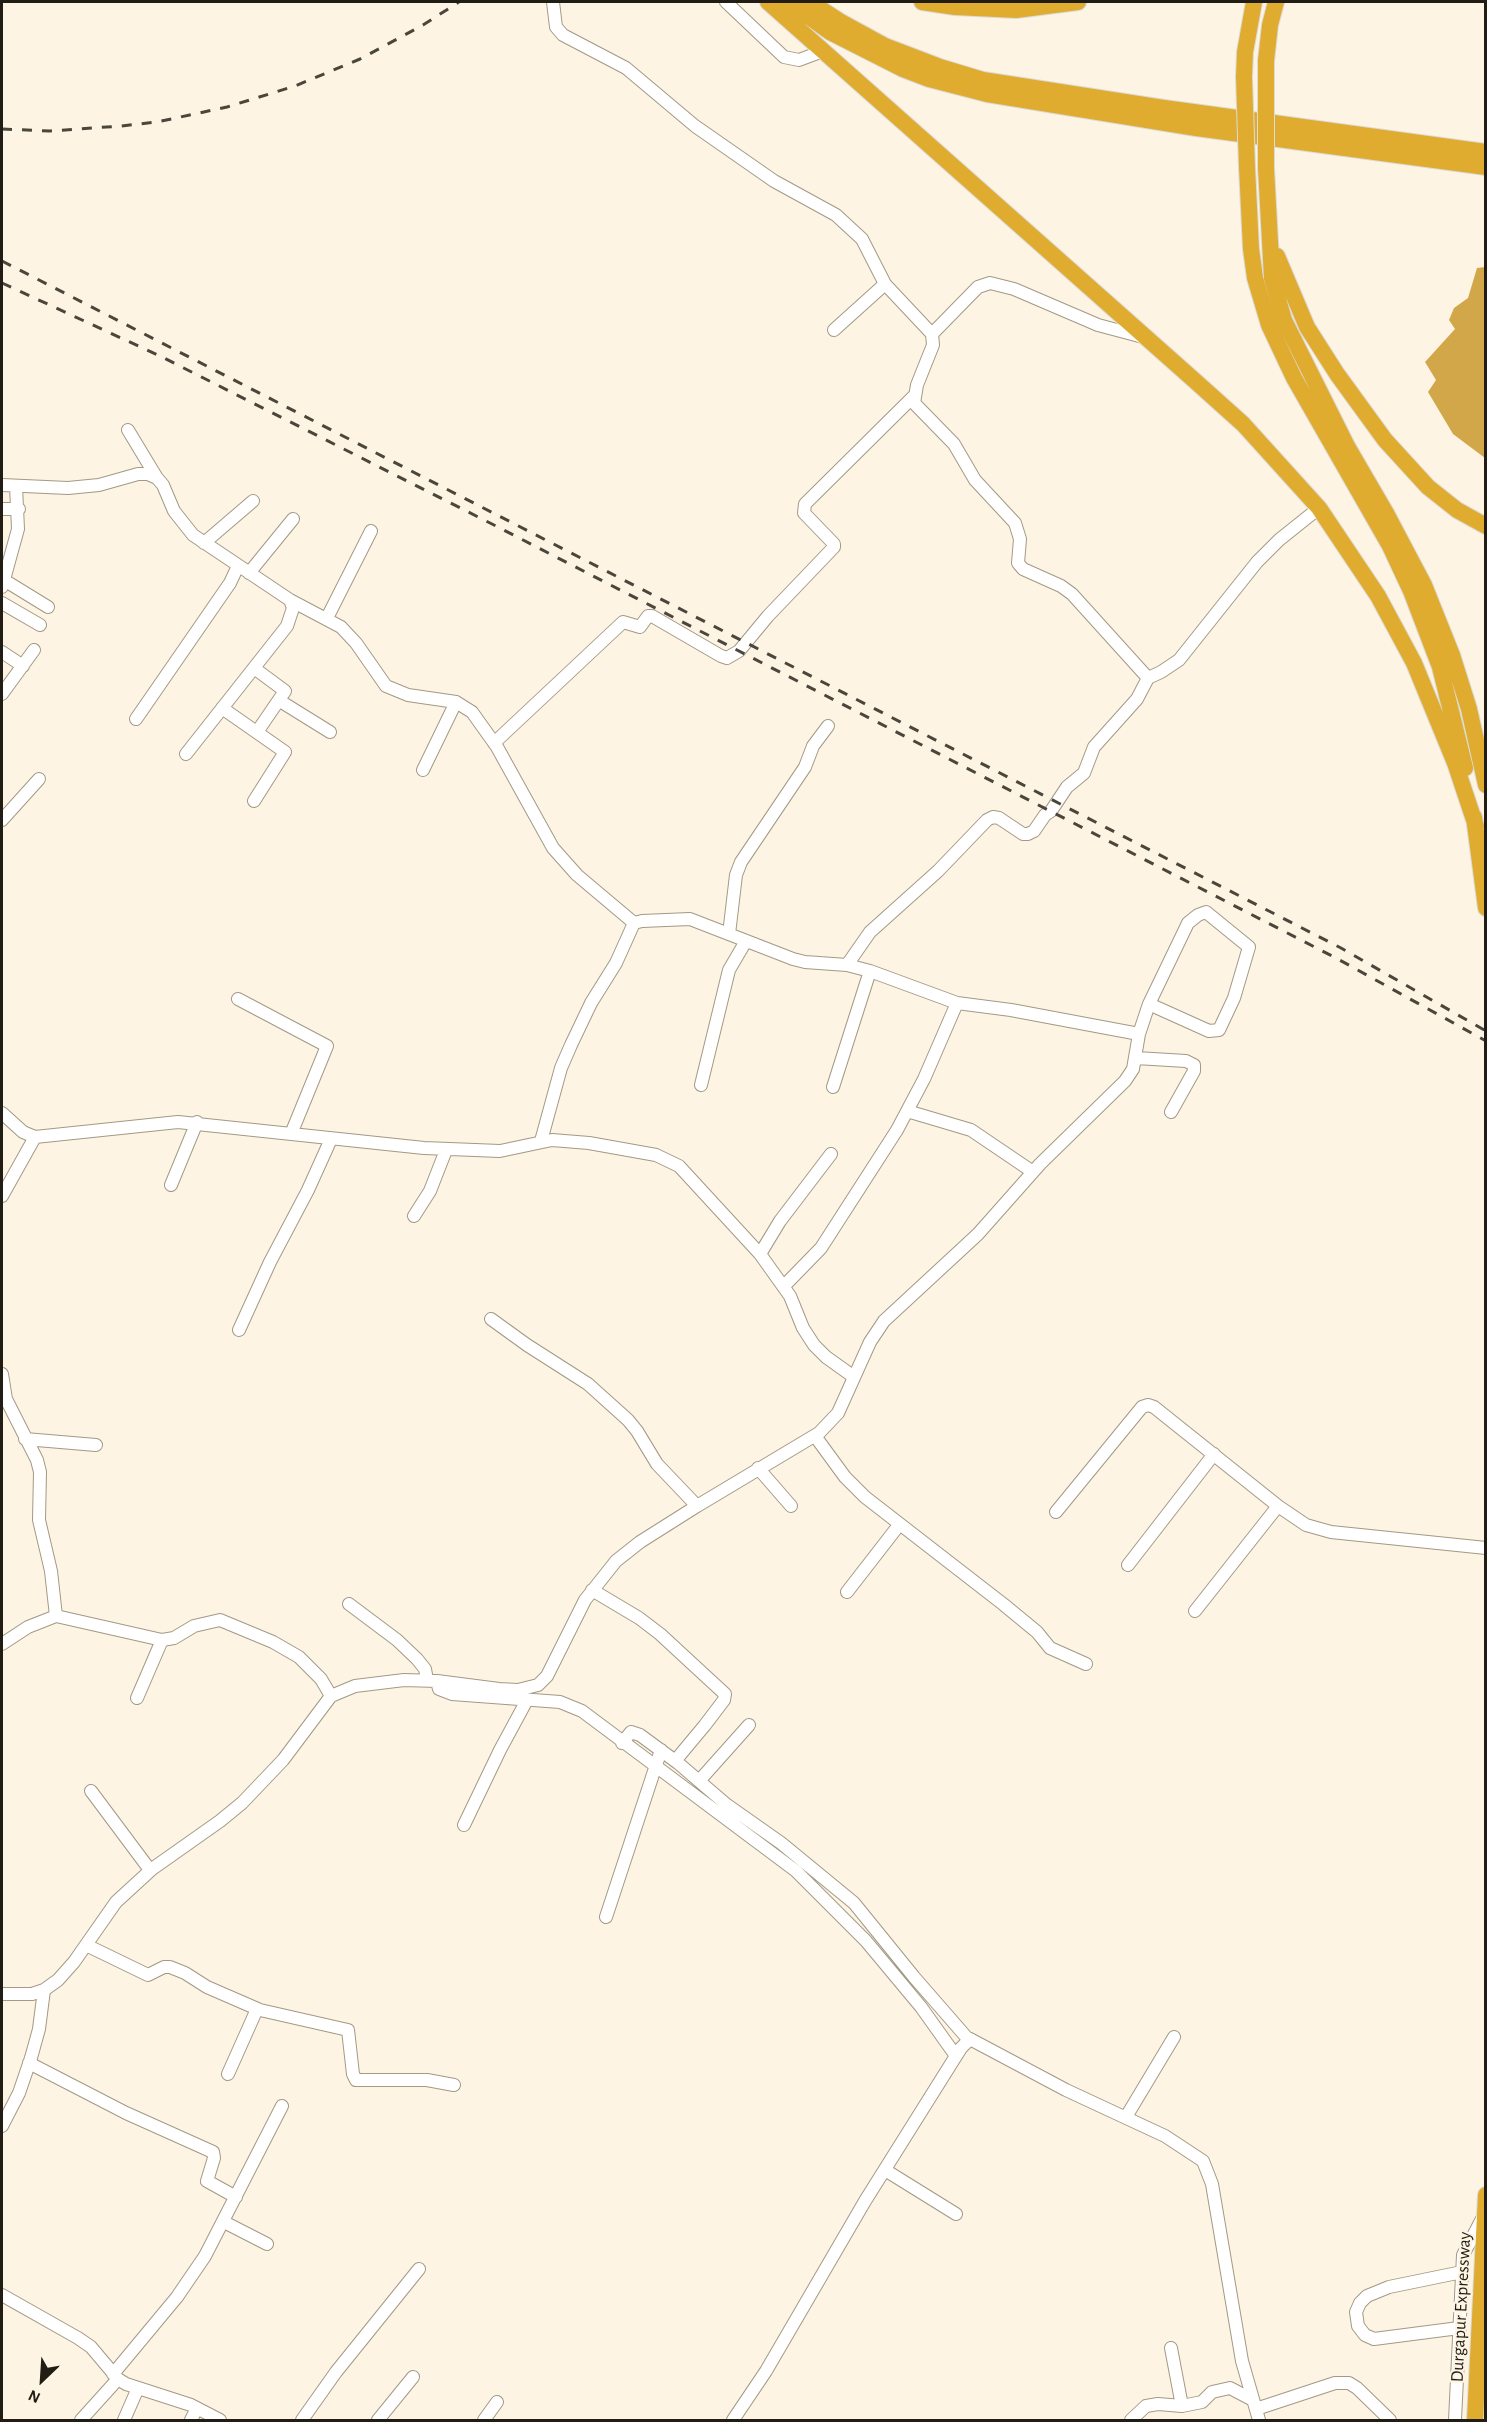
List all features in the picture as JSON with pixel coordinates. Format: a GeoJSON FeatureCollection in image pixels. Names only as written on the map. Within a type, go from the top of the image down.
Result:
{"type":"FeatureCollection","features":[{"type":"Feature","properties":{"kind":"highway"},"geometry":{"type":"LineString","coordinates":[[768,2],[1242,424],[1318,508],[1378,596],[1414,663],[1455,763],[1476,825]]}},
{"type":"Feature","properties":{"kind":"highway"},"geometry":{"type":"LineString","coordinates":[[788,2],[830,32],[903,69],[929,79],[987,94],[1196,128],[1485,167]]}},
{"type":"Feature","properties":{"kind":"highway"},"geometry":{"type":"LineString","coordinates":[[810,2],[885,46],[940,67],[983,80],[1164,108],[1485,152]]}},
{"type":"Feature","properties":{"kind":"highway"},"geometry":{"type":"LineString","coordinates":[[922,2],[955,7],[1016,10],[1078,2]]}},
{"type":"Feature","properties":{"kind":"highway"},"geometry":{"type":"LineString","coordinates":[[1254,2],[1245,52],[1244,77],[1251,249],[1255,278],[1269,325],[1294,378],[1390,546],[1426,627],[1452,708],[1476,825],[1485,908]]}},
{"type":"Feature","properties":{"kind":"highway"},"geometry":{"type":"LineString","coordinates":[[1276,2],[1270,25],[1266,61],[1266,168],[1272,278],[1284,320],[1347,446],[1424,585],[1452,655],[1469,709],[1485,785]]}},
{"type":"Feature","properties":{"kind":"highway"},"geometry":{"type":"LineString","coordinates":[[1270,235],[1282,270],[1307,327],[1356,402],[1385,440],[1428,487],[1457,510],[1485,526]]}},
{"type":"Feature","properties":{"kind":"highway","name":"Durgapur Expressway"},"geometry":{"type":"LineString","coordinates":[[1476,2421],[1485,2195]]}},
{"type":"Feature","properties":{"kind":"street"},"geometry":{"type":"LineString","coordinates":[[553,2],[556,27],[563,35],[626,68],[695,126],[774,181],[820,205],[862,239],[885,284],[932,334],[931,355],[914,403],[954,444],[975,480],[1015,523],[1020,539],[1018,563],[1023,569],[1061,586],[1072,594],[1148,678]]}},
{"type":"Feature","properties":{"kind":"street"},"geometry":{"type":"LineString","coordinates":[[726,2],[784,57],[799,60],[823,51]]}},
{"type":"Feature","properties":{"kind":"street"},"geometry":{"type":"LineString","coordinates":[[932,334],[978,287],[990,283],[1014,289],[1098,325],[1144,337]]}},
{"type":"Feature","properties":{"kind":"street"},"geometry":{"type":"LineString","coordinates":[[834,330],[885,284]]}},
{"type":"Feature","properties":{"kind":"street"},"geometry":{"type":"LineString","coordinates":[[494,743],[623,622],[640,627],[648,616],[652,616],[721,656],[728,658],[739,651],[768,616],[834,547],[834,544],[804,513],[802,509],[805,504],[915,395]]}},
{"type":"Feature","properties":{"kind":"street"},"geometry":{"type":"LineString","coordinates":[[128,430],[183,524],[235,574],[249,573],[291,609],[327,618],[349,634],[386,686],[472,712],[494,743],[553,848],[632,929]]}},
{"type":"Feature","properties":{"kind":"street"},"geometry":{"type":"LineString","coordinates":[[2,509],[17,496],[99,484],[138,474],[148,474],[157,478]]}},
{"type":"Feature","properties":{"kind":"street"},"geometry":{"type":"LineString","coordinates":[[2,485],[17,496]]}},
{"type":"Feature","properties":{"kind":"street"},"geometry":{"type":"LineString","coordinates":[[17,496],[18,529],[3,583],[48,608]]}},
{"type":"Feature","properties":{"kind":"street"},"geometry":{"type":"LineString","coordinates":[[204,543],[253,501]]}},
{"type":"Feature","properties":{"kind":"street"},"geometry":{"type":"LineString","coordinates":[[847,965],[870,932],[938,871],[987,820],[993,817],[999,818],[1023,834],[1034,831],[1067,787],[1084,773],[1094,747],[1137,699],[1148,678],[1179,660],[1257,562],[1279,540],[1318,508]]}},
{"type":"Feature","properties":{"kind":"street"},"geometry":{"type":"LineString","coordinates":[[249,573],[293,519]]}},
{"type":"Feature","properties":{"kind":"street"},"geometry":{"type":"LineString","coordinates":[[327,618],[371,531]]}},
{"type":"Feature","properties":{"kind":"street"},"geometry":{"type":"LineString","coordinates":[[136,718],[235,574]]}},
{"type":"Feature","properties":{"kind":"street"},"geometry":{"type":"LineString","coordinates":[[2,603],[40,625]]}},
{"type":"Feature","properties":{"kind":"street"},"geometry":{"type":"LineString","coordinates":[[186,754],[287,626],[291,609]]}},
{"type":"Feature","properties":{"kind":"street"},"geometry":{"type":"LineString","coordinates":[[2,694],[34,650]]}},
{"type":"Feature","properties":{"kind":"street"},"geometry":{"type":"LineString","coordinates":[[2,652],[23,666]]}},
{"type":"Feature","properties":{"kind":"street"},"geometry":{"type":"LineString","coordinates":[[254,668],[285,691],[257,732]]}},
{"type":"Feature","properties":{"kind":"street"},"geometry":{"type":"LineString","coordinates":[[280,701],[330,732]]}},
{"type":"Feature","properties":{"kind":"street"},"geometry":{"type":"LineString","coordinates":[[423,770],[454,706]]}},
{"type":"Feature","properties":{"kind":"street"},"geometry":{"type":"LineString","coordinates":[[222,708],[285,752],[254,801]]}},
{"type":"Feature","properties":{"kind":"street"},"geometry":{"type":"LineString","coordinates":[[729,934],[736,875],[741,862],[805,767],[817,739],[828,726]]}},
{"type":"Feature","properties":{"kind":"street"},"geometry":{"type":"LineString","coordinates":[[2,819],[39,780]]}},
{"type":"Feature","properties":{"kind":"street"},"geometry":{"type":"LineString","coordinates":[[2,1995],[32,1994],[44,1990],[58,1980],[116,1902],[150,1870],[220,1821],[259,1786],[284,1760],[331,1696],[356,1686],[404,1680],[518,1690],[538,1685],[547,1676],[575,1616],[592,1590],[616,1561],[640,1542],[697,1506],[814,1436],[838,1413],[873,1336],[884,1321],[978,1234],[1033,1172],[1125,1081],[1133,1069],[1149,1004],[1188,923],[1206,912],[1249,947],[1233,998],[1219,1030],[1209,1031],[1149,1004]]}},
{"type":"Feature","properties":{"kind":"street"},"geometry":{"type":"LineString","coordinates":[[541,1141],[561,1068],[571,1045],[632,929],[657,919],[690,919],[729,934],[741,949],[805,962],[847,965],[869,977],[954,1010],[1011,1010],[1138,1045],[1186,1061],[1194,1065],[1194,1071],[1171,1112]]}},
{"type":"Feature","properties":{"kind":"street"},"geometry":{"type":"LineString","coordinates":[[702,1085],[729,970],[741,949]]}},
{"type":"Feature","properties":{"kind":"street"},"geometry":{"type":"LineString","coordinates":[[833,1087],[869,977]]}},
{"type":"Feature","properties":{"kind":"street"},"geometry":{"type":"LineString","coordinates":[[238,999],[327,1046],[291,1134]]}},
{"type":"Feature","properties":{"kind":"street"},"geometry":{"type":"LineString","coordinates":[[784,1286],[830,1236],[907,1111],[954,1010]]}},
{"type":"Feature","properties":{"kind":"street"},"geometry":{"type":"LineString","coordinates":[[907,1111],[971,1131],[1033,1172]]}},
{"type":"Feature","properties":{"kind":"street"},"geometry":{"type":"LineString","coordinates":[[2,1113],[23,1132],[34,1137],[197,1122],[331,1139],[446,1150],[510,1150],[541,1141],[589,1143],[668,1159],[686,1173],[760,1254],[790,1296],[802,1328],[814,1345],[854,1377]]}},
{"type":"Feature","properties":{"kind":"street"},"geometry":{"type":"LineString","coordinates":[[171,1185],[197,1122]]}},
{"type":"Feature","properties":{"kind":"street"},"geometry":{"type":"LineString","coordinates":[[2,1196],[34,1137]]}},
{"type":"Feature","properties":{"kind":"street"},"geometry":{"type":"LineString","coordinates":[[239,1330],[331,1139]]}},
{"type":"Feature","properties":{"kind":"street"},"geometry":{"type":"LineString","coordinates":[[414,1216],[430,1191],[446,1150]]}},
{"type":"Feature","properties":{"kind":"street"},"geometry":{"type":"LineString","coordinates":[[760,1254],[780,1221],[831,1154]]}},
{"type":"Feature","properties":{"kind":"street"},"geometry":{"type":"LineString","coordinates":[[491,1319],[527,1346],[588,1383],[628,1420],[657,1464],[697,1506]]}},
{"type":"Feature","properties":{"kind":"street"},"geometry":{"type":"LineString","coordinates":[[2,1374],[6,1399],[37,1460],[40,1472],[39,1520],[51,1571],[56,1616]]}},
{"type":"Feature","properties":{"kind":"street"},"geometry":{"type":"LineString","coordinates":[[1056,1512],[1142,1407],[1154,1407],[1278,1506],[1306,1525],[1318,1530],[1485,1548]]}},
{"type":"Feature","properties":{"kind":"street"},"geometry":{"type":"LineString","coordinates":[[814,1436],[853,1487],[1029,1625],[1050,1648],[1086,1664]]}},
{"type":"Feature","properties":{"kind":"street"},"geometry":{"type":"LineString","coordinates":[[25,1439],[96,1445]]}},
{"type":"Feature","properties":{"kind":"street"},"geometry":{"type":"LineString","coordinates":[[1128,1565],[1214,1454]]}},
{"type":"Feature","properties":{"kind":"street"},"geometry":{"type":"LineString","coordinates":[[758,1468],[791,1506]]}},
{"type":"Feature","properties":{"kind":"street"},"geometry":{"type":"LineString","coordinates":[[1195,1611],[1278,1506]]}},
{"type":"Feature","properties":{"kind":"street"},"geometry":{"type":"LineString","coordinates":[[847,1592],[899,1525]]}},
{"type":"Feature","properties":{"kind":"street"},"geometry":{"type":"LineString","coordinates":[[592,1590],[639,1618],[660,1634],[725,1694],[724,1700],[675,1761]]}},
{"type":"Feature","properties":{"kind":"street"},"geometry":{"type":"LineString","coordinates":[[349,1604],[397,1640],[417,1659],[439,1689],[452,1694],[560,1702],[573,1706],[796,1871],[866,1941],[921,2007],[963,2046],[1126,2117],[1165,2136],[1203,2161],[1208,2173],[1242,2361],[1256,2410]]}},
{"type":"Feature","properties":{"kind":"street"},"geometry":{"type":"LineString","coordinates":[[2,1644],[28,1627],[56,1616],[162,1640],[174,1638],[194,1626],[213,1620],[226,1622],[273,1642],[308,1663],[331,1696]]}},
{"type":"Feature","properties":{"kind":"street"},"geometry":{"type":"LineString","coordinates":[[137,1698],[162,1640]]}},
{"type":"Feature","properties":{"kind":"street"},"geometry":{"type":"LineString","coordinates":[[464,1824],[527,1700]]}},
{"type":"Feature","properties":{"kind":"street"},"geometry":{"type":"LineString","coordinates":[[699,1781],[749,1725]]}},
{"type":"Feature","properties":{"kind":"street"},"geometry":{"type":"LineString","coordinates":[[622,1743],[633,1732],[661,1750],[854,1904],[914,1977],[963,2046]]}},
{"type":"Feature","properties":{"kind":"street"},"geometry":{"type":"LineString","coordinates":[[606,1917],[661,1750]]}},
{"type":"Feature","properties":{"kind":"street"},"geometry":{"type":"LineString","coordinates":[[92,1791],[150,1870]]}},
{"type":"Feature","properties":{"kind":"street"},"geometry":{"type":"LineString","coordinates":[[86,1945],[148,1975],[164,1967],[170,1967],[256,2009],[348,2030],[353,2074],[356,2080],[427,2080],[454,2085]]}},
{"type":"Feature","properties":{"kind":"street"},"geometry":{"type":"LineString","coordinates":[[2,2126],[19,2093],[29,2063],[39,2030],[44,1990]]}},
{"type":"Feature","properties":{"kind":"street"},"geometry":{"type":"LineString","coordinates":[[228,2074],[256,2009]]}},
{"type":"Feature","properties":{"kind":"street"},"geometry":{"type":"LineString","coordinates":[[1126,2117],[1174,2037]]}},
{"type":"Feature","properties":{"kind":"street"},"geometry":{"type":"LineString","coordinates":[[733,2421],[963,2046]]}},
{"type":"Feature","properties":{"kind":"street"},"geometry":{"type":"LineString","coordinates":[[29,2063],[126,2113],[213,2152],[214,2158],[207,2181],[236,2198]]}},
{"type":"Feature","properties":{"kind":"street"},"geometry":{"type":"LineString","coordinates":[[81,2421],[177,2297],[205,2256],[282,2106]]}},
{"type":"Feature","properties":{"kind":"street"},"geometry":{"type":"LineString","coordinates":[[885,2170],[956,2214]]}},
{"type":"Feature","properties":{"kind":"street"},"geometry":{"type":"LineString","coordinates":[[1455,2421],[1463,2255],[1485,2213]]}},
{"type":"Feature","properties":{"kind":"street"},"geometry":{"type":"LineString","coordinates":[[224,2222],[267,2244]]}},
{"type":"Feature","properties":{"kind":"street"},"geometry":{"type":"LineString","coordinates":[[302,2421],[336,2372],[419,2268]]}},
{"type":"Feature","properties":{"kind":"street"},"geometry":{"type":"LineString","coordinates":[[1459,2328],[1374,2339],[1365,2335],[1358,2326],[1356,2312],[1360,2303],[1367,2296],[1389,2287],[1462,2272]]}},
{"type":"Feature","properties":{"kind":"street"},"geometry":{"type":"LineString","coordinates":[[2,2295],[91,2347],[115,2376],[138,2388],[197,2408],[220,2421]]}},
{"type":"Feature","properties":{"kind":"street"},"geometry":{"type":"LineString","coordinates":[[1171,2348],[1182,2406]]}},
{"type":"Feature","properties":{"kind":"street"},"geometry":{"type":"LineString","coordinates":[[378,2421],[413,2377]]}},
{"type":"Feature","properties":{"kind":"street"},"geometry":{"type":"LineString","coordinates":[[1256,2410],[1335,2383],[1349,2383],[1358,2388],[1390,2421]]}},
{"type":"Feature","properties":{"kind":"street"},"geometry":{"type":"LineString","coordinates":[[124,2421],[138,2388]]}},
{"type":"Feature","properties":{"kind":"street"},"geometry":{"type":"LineString","coordinates":[[1131,2421],[1146,2406],[1158,2404],[1182,2406],[1202,2402],[1212,2392],[1230,2388],[1256,2410]]}},
{"type":"Feature","properties":{"kind":"street"},"geometry":{"type":"LineString","coordinates":[[484,2421],[497,2402]]}},
{"type":"Feature","properties":{"kind":"street"},"geometry":{"type":"LineString","coordinates":[[191,2421],[197,2408]]}},
{"type":"Feature","properties":{"kind":"shaded area"},"geometry":{"type":"Polygon","coordinates":[[[1486,267],[1485,458],[1453,434],[1428,392],[1436,380],[1425,362],[1455,329],[1449,320],[1454,308],[1468,298],[1477,268],[1486,267]]]}},
{"type":"Feature","properties":{"kind":"railway"},"geometry":{"type":"LineString","coordinates":[[2,129],[50,131],[121,126],[157,122],[227,107],[295,86],[360,59],[423,25],[459,2]]}},
{"type":"Feature","properties":{"kind":"railway"},"geometry":{"type":"LineString","coordinates":[[2,261],[1341,948],[1486,1031]]}},
{"type":"Feature","properties":{"kind":"railway"},"geometry":{"type":"LineString","coordinates":[[2,283],[160,356],[490,523],[1336,958],[1486,1041]]}}]}
